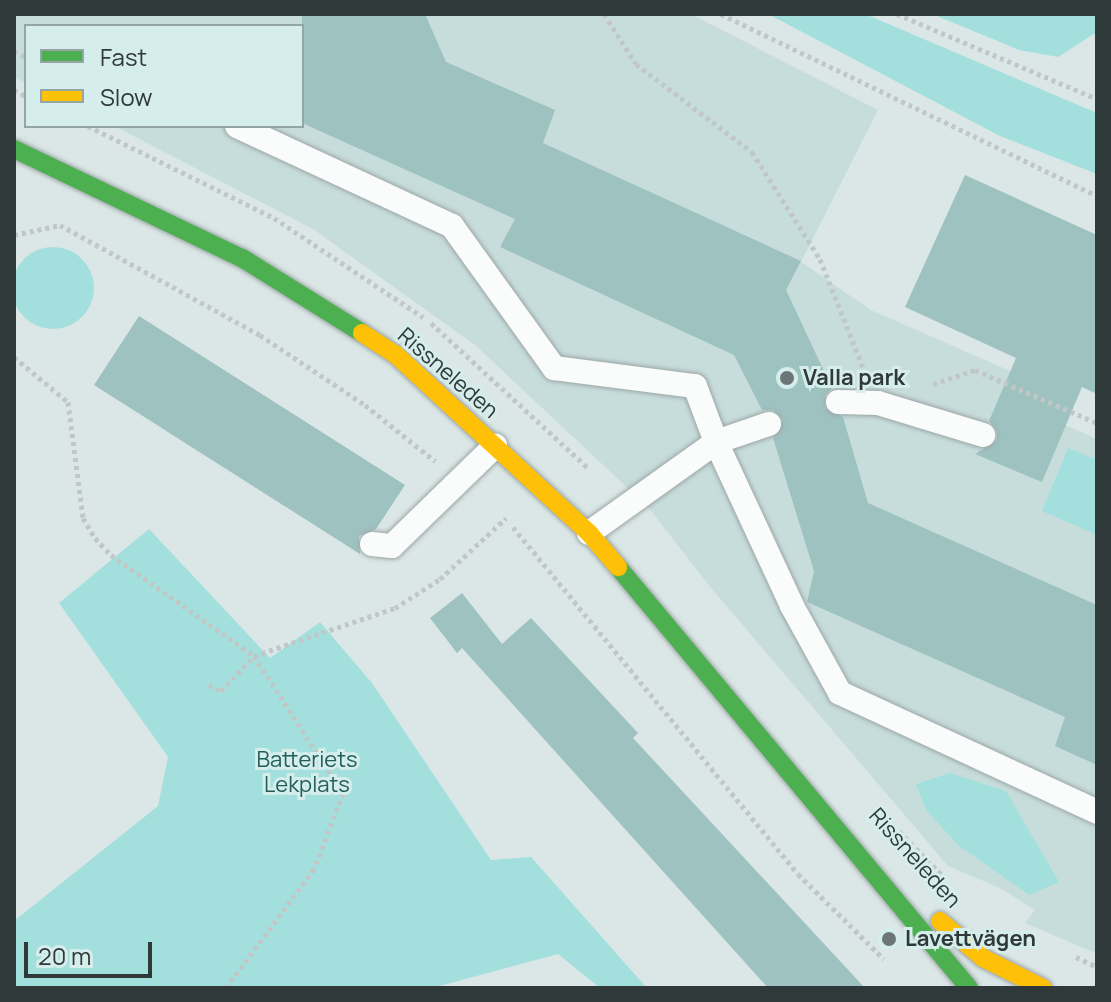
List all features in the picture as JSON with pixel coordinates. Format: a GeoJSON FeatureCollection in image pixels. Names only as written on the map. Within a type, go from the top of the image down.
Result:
{"type":"FeatureCollection","features":[{"type":"Feature","properties":{"kind":"street","name":"Rissneleden"},"geometry":{"type":"LineString","coordinates":[[14,149],[242,258],[396,355],[589,533],[767,740],[953,936],[1043,988]]}},
{"type":"Feature","properties":{"kind":"street","name":"Rissneleden"},"geometry":{"type":"LineString","coordinates":[[767,740],[824,819],[969,988]]}},
{"type":"Feature","properties":{"kind":"lane"},"geometry":{"type":"LineString","coordinates":[[241,128],[452,226],[554,368],[695,386],[716,442],[792,606],[840,693],[1097,812]]}},
{"type":"Feature","properties":{"kind":"lane"},"geometry":{"type":"LineString","coordinates":[[838,402],[878,403],[983,435]]}},
{"type":"Feature","properties":{"kind":"lane"},"geometry":{"type":"LineString","coordinates":[[589,533],[716,442],[769,424]]}},
{"type":"Feature","properties":{"kind":"lane"},"geometry":{"type":"LineString","coordinates":[[372,544],[392,546],[462,483],[495,446]]}},
{"type":"Feature","properties":{"kind":"path"},"geometry":{"type":"LineString","coordinates":[[604,14],[636,64],[752,152],[820,259],[878,403],[975,370],[1097,423]]}},
{"type":"Feature","properties":{"kind":"path"},"geometry":{"type":"LineString","coordinates":[[721,14],[1097,196]]}},
{"type":"Feature","properties":{"kind":"path"},"geometry":{"type":"LineString","coordinates":[[897,14],[1097,97]]}},
{"type":"Feature","properties":{"kind":"path"},"geometry":{"type":"LineString","coordinates":[[14,235],[60,225],[260,335],[365,405],[506,518],[798,874],[892,967]]}},
{"type":"Feature","properties":{"kind":"path"},"geometry":{"type":"LineString","coordinates":[[14,357],[68,402],[83,518],[95,538],[111,555],[254,656],[343,793],[314,869],[226,988]]}},
{"type":"Feature","properties":{"kind":"path"},"geometry":{"type":"LineString","coordinates":[[209,685],[221,691],[254,656],[395,608],[440,579],[506,518]]}},
{"type":"Feature","properties":{"kind":"shaded area"},"geometry":{"type":"Polygon","coordinates":[[[14,14],[691,14],[878,110],[801,262],[871,310],[1044,386],[1033,411],[1097,439],[1097,954],[1025,923],[1035,910],[1000,888],[948,866],[711,588],[648,507],[475,345],[313,229],[118,128],[304,128],[304,24],[24,24],[24,82],[14,77],[14,14]]]}},
{"type":"Feature","properties":{"kind":"green space"},"geometry":{"type":"Polygon","coordinates":[[[768,14],[865,14],[1097,113],[1097,174],[1000,136],[768,14]]]}},
{"type":"Feature","properties":{"kind":"green space"},"geometry":{"type":"Polygon","coordinates":[[[932,14],[1097,14],[1097,32],[1058,57],[1019,50],[932,14]]]}},
{"type":"Feature","properties":{"kind":"green space"},"geometry":{"type":"Polygon","coordinates":[[[53,247],[69,250],[82,259],[91,272],[94,288],[91,304],[82,317],[69,326],[53,329],[37,326],[24,317],[15,304],[12,288],[15,272],[24,259],[37,250],[53,247]]]}},
{"type":"Feature","properties":{"kind":"green space"},"geometry":{"type":"Polygon","coordinates":[[[1068,448],[1097,460],[1097,535],[1042,511],[1068,448]]]}},
{"type":"Feature","properties":{"kind":"green space","name":"Batteriets Lekplats"},"geometry":{"type":"Polygon","coordinates":[[[149,529],[270,658],[320,622],[372,683],[491,860],[531,857],[647,988],[600,988],[558,954],[432,988],[14,988],[14,921],[158,806],[168,757],[59,603],[149,529]]]}},
{"type":"Feature","properties":{"kind":"green space"},"geometry":{"type":"Polygon","coordinates":[[[950,773],[1006,791],[1059,882],[1029,895],[958,845],[926,810],[916,784],[950,773]]]}},
{"type":"Feature","properties":{"kind":"building","name":"Valla park"},"geometry":{"type":"Polygon","coordinates":[[[302,14],[425,14],[446,62],[555,110],[543,143],[801,261],[786,290],[832,388],[825,395],[825,408],[843,417],[868,503],[1097,605],[1097,765],[1055,746],[1065,717],[807,602],[814,571],[773,438],[783,420],[773,410],[762,410],[734,355],[500,247],[515,219],[304,124],[302,14]]]}},
{"type":"Feature","properties":{"kind":"building"},"geometry":{"type":"Polygon","coordinates":[[[965,175],[1097,235],[1097,394],[1082,387],[1042,482],[975,454],[997,440],[997,431],[989,421],[1016,358],[905,307],[965,175]]]}},
{"type":"Feature","properties":{"kind":"building"},"geometry":{"type":"Polygon","coordinates":[[[139,316],[405,485],[376,529],[359,536],[360,554],[94,385],[139,316]]]}},
{"type":"Feature","properties":{"kind":"building"},"geometry":{"type":"Polygon","coordinates":[[[462,593],[502,644],[531,618],[638,733],[633,738],[865,988],[768,988],[462,648],[457,653],[430,618],[462,593]]]}},
{"type":"Feature","properties":{"kind":"traffic: fast"},"geometry":{"type":"LineString","coordinates":[[14,149],[242,258],[362,333]]}},
{"type":"Feature","properties":{"kind":"traffic: fast"},"geometry":{"type":"LineString","coordinates":[[618,567],[969,988]]}},
{"type":"Feature","properties":{"kind":"traffic: slow"},"geometry":{"type":"LineString","coordinates":[[362,333],[396,355],[589,533],[618,567]]}},
{"type":"Feature","properties":{"kind":"traffic: slow"},"geometry":{"type":"LineString","coordinates":[[940,921],[983,958],[1043,988]]}},
{"type":"Feature","properties":{"kind":"place","name":"Valla park"},"geometry":{"type":"Point","coordinates":[787,378]}},
{"type":"Feature","properties":{"kind":"place","name":"Lavettvägen"},"geometry":{"type":"Point","coordinates":[889,939]}}]}
